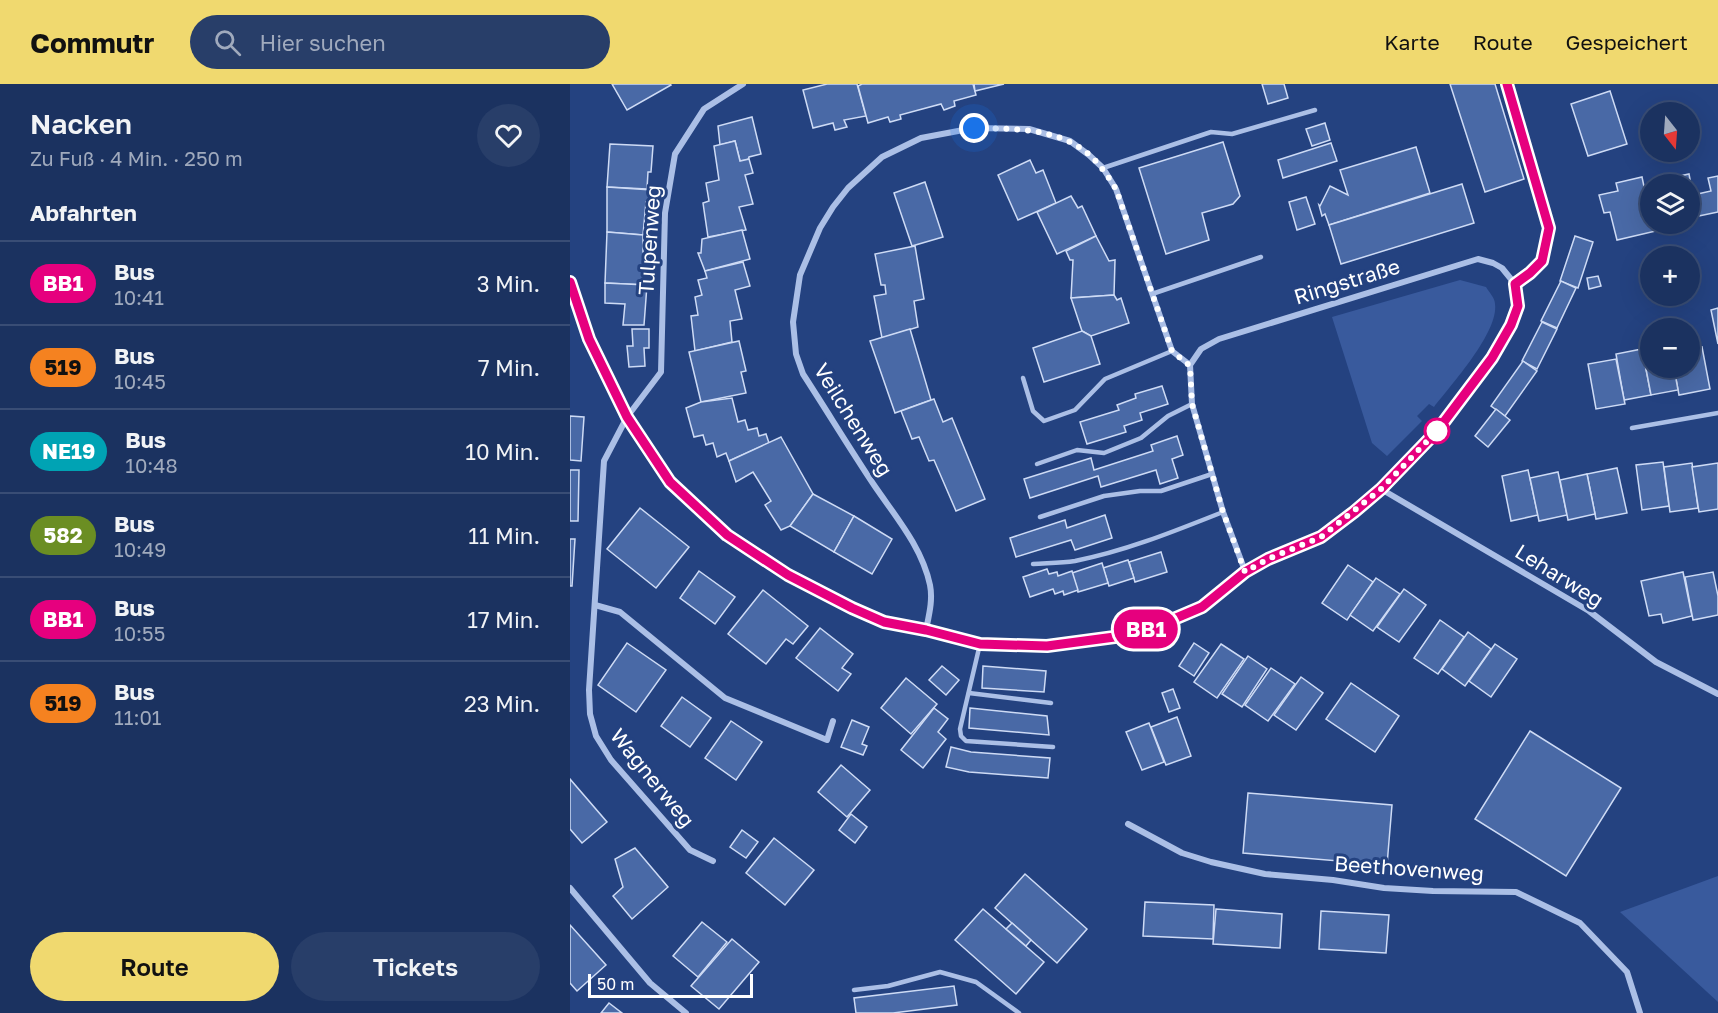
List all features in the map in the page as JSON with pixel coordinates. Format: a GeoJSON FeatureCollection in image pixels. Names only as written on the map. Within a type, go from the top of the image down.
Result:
{"type":"FeatureCollection","features":[{"type":"Feature","properties":{"kind":"street","name":"Tulpenweg"},"geometry":{"type":"LineString","coordinates":[[627,417],[661,372],[665,213],[675,154],[704,109],[743,84]]}},
{"type":"Feature","properties":{"kind":"street"},"geometry":{"type":"LineString","coordinates":[[570,282],[589,339],[627,417],[670,482],[727,535],[788,575],[884,622],[980,644],[1047,646],[1122,636],[1162,624],[1202,607],[1245,572],[1268,559],[1321,537],[1381,489],[1437,431],[1492,358],[1511,325],[1518,306],[1515,284],[1542,261],[1549,228],[1507,84]]}},
{"type":"Feature","properties":{"kind":"street","name":"Veilchenweg"},"geometry":{"type":"LineString","coordinates":[[926,630],[931,605],[930,585],[921,558],[905,529],[803,374],[796,354],[793,322],[800,275],[820,228],[848,188],[882,157],[921,138],[974,128],[1029,129],[1070,141],[1103,168],[1116,189],[1172,351]]}},
{"type":"Feature","properties":{"kind":"street","name":"Ringstraße"},"geometry":{"type":"LineString","coordinates":[[1190,366],[1201,349],[1219,339],[1478,259],[1502,268],[1515,284]]}},
{"type":"Feature","properties":{"kind":"street"},"geometry":{"type":"LineString","coordinates":[[1172,351],[1190,366],[1192,404],[1223,512],[1245,572]]}},
{"type":"Feature","properties":{"kind":"street","name":"Wagnerweg"},"geometry":{"type":"LineString","coordinates":[[627,417],[604,461],[590,714],[596,736],[611,760],[690,850],[713,861]]}},
{"type":"Feature","properties":{"kind":"street","name":"Leharweg"},"geometry":{"type":"LineString","coordinates":[[1381,489],[1589,611],[1656,662],[1718,694]]}},
{"type":"Feature","properties":{"kind":"street"},"geometry":{"type":"LineString","coordinates":[[595,605],[620,612],[725,698],[827,740],[833,721]]}},
{"type":"Feature","properties":{"kind":"street","name":"Beethovenweg"},"geometry":{"type":"LineString","coordinates":[[1128,824],[1182,853],[1265,874],[1333,880],[1384,888],[1515,892],[1580,923],[1627,972],[1640,1013]]}},
{"type":"Feature","properties":{"kind":"street"},"geometry":{"type":"LineString","coordinates":[[570,888],[650,983],[686,1013]]}},
{"type":"Feature","properties":{"kind":"lane"},"geometry":{"type":"LineString","coordinates":[[1103,168],[1211,132],[1232,134],[1315,110]]}},
{"type":"Feature","properties":{"kind":"lane"},"geometry":{"type":"LineString","coordinates":[[1152,294],[1261,257]]}},
{"type":"Feature","properties":{"kind":"lane"},"geometry":{"type":"LineString","coordinates":[[1023,378],[1033,411],[1044,421],[1075,410],[1105,379],[1172,351]]}},
{"type":"Feature","properties":{"kind":"lane"},"geometry":{"type":"LineString","coordinates":[[1037,464],[1077,450],[1104,453],[1141,438],[1168,416],[1192,404]]}},
{"type":"Feature","properties":{"kind":"lane"},"geometry":{"type":"LineString","coordinates":[[1632,428],[1718,413]]}},
{"type":"Feature","properties":{"kind":"lane"},"geometry":{"type":"LineString","coordinates":[[1040,517],[1104,496],[1140,490],[1161,491],[1212,474]]}},
{"type":"Feature","properties":{"kind":"lane"},"geometry":{"type":"LineString","coordinates":[[1033,564],[1072,561],[1105,554],[1223,512]]}},
{"type":"Feature","properties":{"kind":"lane"},"geometry":{"type":"LineString","coordinates":[[980,644],[960,729],[961,736],[966,741],[1053,747]]}},
{"type":"Feature","properties":{"kind":"lane"},"geometry":{"type":"LineString","coordinates":[[969,693],[1051,703]]}},
{"type":"Feature","properties":{"kind":"lane"},"geometry":{"type":"LineString","coordinates":[[854,990],[888,986],[940,972],[976,982],[1019,1013]]}},
{"type":"Feature","properties":{"kind":"shaded area"},"geometry":{"type":"Polygon","coordinates":[[[1460,280],[1486,287],[1493,297],[1494,316],[1490,329],[1462,372],[1434,407],[1429,404],[1417,416],[1422,421],[1387,456],[1372,443],[1332,317],[1460,280]]]}},
{"type":"Feature","properties":{"kind":"shaded area"},"geometry":{"type":"Polygon","coordinates":[[[1718,876],[1718,1002],[1620,912],[1718,876]]]}},
{"type":"Feature","properties":{"kind":"building"},"geometry":{"type":"Polygon","coordinates":[[[612,84],[670,84],[671,85],[627,110],[612,84]]]}},
{"type":"Feature","properties":{"kind":"building"},"geometry":{"type":"Polygon","coordinates":[[[827,84],[857,84],[866,116],[844,120],[847,127],[835,130],[833,123],[813,128],[803,90],[827,84]]]}},
{"type":"Feature","properties":{"kind":"building"},"geometry":{"type":"Polygon","coordinates":[[[862,84],[973,84],[976,95],[954,101],[955,106],[944,110],[941,104],[900,115],[901,119],[890,122],[888,117],[868,123],[858,86],[862,84]]]}},
{"type":"Feature","properties":{"kind":"building"},"geometry":{"type":"Polygon","coordinates":[[[974,84],[1004,84],[975,91],[974,84]]]}},
{"type":"Feature","properties":{"kind":"building"},"geometry":{"type":"Polygon","coordinates":[[[1262,84],[1284,84],[1288,98],[1268,104],[1262,84]]]}},
{"type":"Feature","properties":{"kind":"building"},"geometry":{"type":"Polygon","coordinates":[[[1450,84],[1495,84],[1524,179],[1485,192],[1450,84]]]}},
{"type":"Feature","properties":{"kind":"building"},"geometry":{"type":"Polygon","coordinates":[[[1610,91],[1627,144],[1588,156],[1571,104],[1610,91]]]}},
{"type":"Feature","properties":{"kind":"building"},"geometry":{"type":"Polygon","coordinates":[[[752,117],[761,154],[740,161],[735,141],[720,145],[718,126],[752,117]]]}},
{"type":"Feature","properties":{"kind":"building"},"geometry":{"type":"Polygon","coordinates":[[[1325,123],[1330,140],[1312,146],[1306,129],[1325,123]]]}},
{"type":"Feature","properties":{"kind":"building"},"geometry":{"type":"Polygon","coordinates":[[[735,141],[740,161],[749,159],[753,173],[745,175],[753,204],[739,207],[746,230],[708,237],[703,203],[709,201],[706,183],[719,180],[714,146],[735,141]]]}},
{"type":"Feature","properties":{"kind":"building"},"geometry":{"type":"Polygon","coordinates":[[[1223,142],[1240,196],[1233,204],[1202,213],[1209,240],[1166,254],[1139,168],[1223,142]]]}},
{"type":"Feature","properties":{"kind":"building"},"geometry":{"type":"Polygon","coordinates":[[[1331,143],[1337,161],[1283,178],[1278,160],[1331,143]]]}},
{"type":"Feature","properties":{"kind":"building"},"geometry":{"type":"Polygon","coordinates":[[[610,144],[653,146],[647,189],[607,187],[610,144]]]}},
{"type":"Feature","properties":{"kind":"building"},"geometry":{"type":"Polygon","coordinates":[[[1416,147],[1430,193],[1329,225],[1325,214],[1322,216],[1319,205],[1330,186],[1348,195],[1340,170],[1416,147]]]}},
{"type":"Feature","properties":{"kind":"building"},"geometry":{"type":"Polygon","coordinates":[[[1030,160],[1036,173],[1043,170],[1056,203],[1018,220],[998,175],[1030,160]]]}},
{"type":"Feature","properties":{"kind":"building"},"geometry":{"type":"Polygon","coordinates":[[[1718,176],[1718,212],[1700,216],[1700,193],[1711,191],[1708,178],[1718,176]]]}},
{"type":"Feature","properties":{"kind":"building"},"geometry":{"type":"Polygon","coordinates":[[[1640,177],[1640,234],[1643,234],[1617,240],[1610,212],[1604,213],[1599,195],[1618,191],[1616,183],[1640,177]]]}},
{"type":"Feature","properties":{"kind":"building"},"geometry":{"type":"Polygon","coordinates":[[[925,182],[943,237],[912,246],[894,193],[925,182]]]}},
{"type":"Feature","properties":{"kind":"building"},"geometry":{"type":"Polygon","coordinates":[[[1462,184],[1474,223],[1341,264],[1329,225],[1462,184]]]}},
{"type":"Feature","properties":{"kind":"building"},"geometry":{"type":"Polygon","coordinates":[[[607,187],[652,190],[650,203],[646,202],[643,235],[607,232],[607,187]]]}},
{"type":"Feature","properties":{"kind":"building"},"geometry":{"type":"Polygon","coordinates":[[[1071,196],[1078,208],[1082,206],[1096,236],[1057,254],[1037,212],[1071,196]]]}},
{"type":"Feature","properties":{"kind":"building"},"geometry":{"type":"Polygon","coordinates":[[[1306,197],[1315,224],[1297,230],[1289,202],[1306,197]]]}},
{"type":"Feature","properties":{"kind":"building"},"geometry":{"type":"Polygon","coordinates":[[[742,230],[750,259],[705,271],[698,253],[701,253],[702,239],[742,230]]]}},
{"type":"Feature","properties":{"kind":"building"},"geometry":{"type":"Polygon","coordinates":[[[607,232],[643,235],[643,252],[649,254],[647,285],[605,283],[607,232]]]}},
{"type":"Feature","properties":{"kind":"building"},"geometry":{"type":"Polygon","coordinates":[[[1096,236],[1109,261],[1115,260],[1114,295],[1071,298],[1073,260],[1070,260],[1066,251],[1096,236]]]}},
{"type":"Feature","properties":{"kind":"building"},"geometry":{"type":"Polygon","coordinates":[[[1575,236],[1593,242],[1578,288],[1560,281],[1575,236]]]}},
{"type":"Feature","properties":{"kind":"building"},"geometry":{"type":"Polygon","coordinates":[[[915,246],[924,299],[914,301],[918,327],[882,338],[874,296],[886,294],[885,285],[881,285],[875,254],[915,246]]]}},
{"type":"Feature","properties":{"kind":"building"},"geometry":{"type":"Polygon","coordinates":[[[743,262],[750,286],[735,290],[742,319],[730,321],[732,342],[695,351],[691,316],[698,315],[695,297],[702,295],[698,280],[707,278],[705,271],[743,262]]]}},
{"type":"Feature","properties":{"kind":"building"},"geometry":{"type":"Polygon","coordinates":[[[1598,276],[1601,286],[1589,289],[1587,278],[1598,276]]]}},
{"type":"Feature","properties":{"kind":"building"},"geometry":{"type":"Polygon","coordinates":[[[1561,281],[1576,288],[1557,328],[1541,321],[1561,281]]]}},
{"type":"Feature","properties":{"kind":"building"},"geometry":{"type":"Polygon","coordinates":[[[605,283],[647,285],[644,325],[623,325],[625,304],[605,303],[605,283]]]}},
{"type":"Feature","properties":{"kind":"building"},"geometry":{"type":"Polygon","coordinates":[[[1114,295],[1117,300],[1121,298],[1129,323],[1091,336],[1082,331],[1071,298],[1114,295]]]}},
{"type":"Feature","properties":{"kind":"building"},"geometry":{"type":"Polygon","coordinates":[[[1718,308],[1718,344],[1711,310],[1718,308]]]}},
{"type":"Feature","properties":{"kind":"building"},"geometry":{"type":"Polygon","coordinates":[[[1542,322],[1557,329],[1537,369],[1522,361],[1542,322]]]}},
{"type":"Feature","properties":{"kind":"building"},"geometry":{"type":"Polygon","coordinates":[[[632,329],[649,329],[649,348],[644,348],[645,366],[629,367],[627,346],[633,346],[632,329]]]}},
{"type":"Feature","properties":{"kind":"building"},"geometry":{"type":"Polygon","coordinates":[[[910,329],[931,400],[895,413],[870,341],[910,329]]]}},
{"type":"Feature","properties":{"kind":"building"},"geometry":{"type":"Polygon","coordinates":[[[1082,331],[1091,336],[1100,364],[1044,382],[1033,348],[1082,331]]]}},
{"type":"Feature","properties":{"kind":"building"},"geometry":{"type":"Polygon","coordinates":[[[739,341],[746,371],[741,372],[746,393],[701,402],[689,352],[739,341]]]}},
{"type":"Feature","properties":{"kind":"building"},"geometry":{"type":"Polygon","coordinates":[[[1700,347],[1702,347],[1710,389],[1679,395],[1676,378],[1700,378],[1700,347]]]}},
{"type":"Feature","properties":{"kind":"building"},"geometry":{"type":"Polygon","coordinates":[[[1640,349],[1640,378],[1648,378],[1651,395],[1624,400],[1616,354],[1640,349]]]}},
{"type":"Feature","properties":{"kind":"building"},"geometry":{"type":"Polygon","coordinates":[[[1616,359],[1625,404],[1596,409],[1588,364],[1616,359]]]}},
{"type":"Feature","properties":{"kind":"building"},"geometry":{"type":"Polygon","coordinates":[[[1523,361],[1537,371],[1505,416],[1491,406],[1523,361]]]}},
{"type":"Feature","properties":{"kind":"building"},"geometry":{"type":"Polygon","coordinates":[[[1648,378],[1676,378],[1678,390],[1651,395],[1648,378]]]}},
{"type":"Feature","properties":{"kind":"building"},"geometry":{"type":"Polygon","coordinates":[[[1162,386],[1168,404],[1140,413],[1142,420],[1124,426],[1126,432],[1087,444],[1080,422],[1119,410],[1117,405],[1136,398],[1135,394],[1162,386]]]}},
{"type":"Feature","properties":{"kind":"building"},"geometry":{"type":"Polygon","coordinates":[[[732,398],[738,422],[745,420],[748,430],[757,428],[759,436],[766,434],[769,443],[729,461],[726,453],[717,457],[713,443],[706,445],[703,435],[694,437],[686,408],[701,402],[732,398]]]}},
{"type":"Feature","properties":{"kind":"building"},"geometry":{"type":"Polygon","coordinates":[[[934,399],[943,422],[952,418],[985,499],[956,511],[934,460],[929,461],[919,437],[912,439],[901,411],[934,399]]]}},
{"type":"Feature","properties":{"kind":"building"},"geometry":{"type":"Polygon","coordinates":[[[1496,409],[1510,420],[1488,447],[1475,436],[1496,409]]]}},
{"type":"Feature","properties":{"kind":"building"},"geometry":{"type":"Polygon","coordinates":[[[570,416],[584,417],[581,461],[570,460],[570,416]]]}},
{"type":"Feature","properties":{"kind":"building"},"geometry":{"type":"Polygon","coordinates":[[[1177,436],[1183,455],[1172,459],[1178,478],[1160,484],[1156,470],[1101,487],[1098,476],[1030,498],[1024,479],[1091,458],[1094,470],[1153,451],[1151,445],[1177,436]]]}},
{"type":"Feature","properties":{"kind":"building"},"geometry":{"type":"Polygon","coordinates":[[[781,437],[813,494],[790,526],[781,530],[765,505],[771,501],[753,472],[736,482],[729,461],[781,437]]]}},
{"type":"Feature","properties":{"kind":"building"},"geometry":{"type":"Polygon","coordinates":[[[1663,462],[1669,506],[1642,510],[1636,465],[1663,462]]]}},
{"type":"Feature","properties":{"kind":"building"},"geometry":{"type":"Polygon","coordinates":[[[1692,463],[1698,508],[1670,512],[1664,467],[1692,463]]]}},
{"type":"Feature","properties":{"kind":"building"},"geometry":{"type":"Polygon","coordinates":[[[1718,463],[1718,509],[1699,512],[1692,467],[1718,463]]]}},
{"type":"Feature","properties":{"kind":"building"},"geometry":{"type":"Polygon","coordinates":[[[1617,468],[1627,513],[1596,519],[1587,474],[1617,468]]]}},
{"type":"Feature","properties":{"kind":"building"},"geometry":{"type":"Polygon","coordinates":[[[570,470],[579,470],[578,521],[570,521],[570,470]]]}},
{"type":"Feature","properties":{"kind":"building"},"geometry":{"type":"Polygon","coordinates":[[[1528,470],[1538,515],[1511,521],[1502,476],[1528,470]]]}},
{"type":"Feature","properties":{"kind":"building"},"geometry":{"type":"Polygon","coordinates":[[[1558,472],[1567,515],[1539,521],[1530,478],[1558,472]]]}},
{"type":"Feature","properties":{"kind":"building"},"geometry":{"type":"Polygon","coordinates":[[[1587,474],[1595,514],[1568,520],[1560,480],[1587,474]]]}},
{"type":"Feature","properties":{"kind":"building"},"geometry":{"type":"Polygon","coordinates":[[[813,494],[854,516],[834,552],[790,526],[813,494]]]}},
{"type":"Feature","properties":{"kind":"building"},"geometry":{"type":"Polygon","coordinates":[[[640,508],[689,547],[656,588],[607,549],[640,508]]]}},
{"type":"Feature","properties":{"kind":"building"},"geometry":{"type":"Polygon","coordinates":[[[1105,515],[1112,538],[1075,550],[1071,540],[1016,557],[1010,538],[1065,520],[1067,528],[1105,515]]]}},
{"type":"Feature","properties":{"kind":"building"},"geometry":{"type":"Polygon","coordinates":[[[854,516],[892,539],[872,574],[834,552],[854,516]]]}},
{"type":"Feature","properties":{"kind":"building"},"geometry":{"type":"Polygon","coordinates":[[[570,539],[575,539],[572,586],[570,586],[570,539]]]}},
{"type":"Feature","properties":{"kind":"building"},"geometry":{"type":"Polygon","coordinates":[[[1161,552],[1167,572],[1135,582],[1129,562],[1161,552]]]}},
{"type":"Feature","properties":{"kind":"building"},"geometry":{"type":"Polygon","coordinates":[[[1128,560],[1134,578],[1109,586],[1103,568],[1128,560]]]}},
{"type":"Feature","properties":{"kind":"building"},"geometry":{"type":"Polygon","coordinates":[[[1102,563],[1108,583],[1078,592],[1072,573],[1102,563]]]}},
{"type":"Feature","properties":{"kind":"building"},"geometry":{"type":"Polygon","coordinates":[[[1348,565],[1373,582],[1347,620],[1322,603],[1348,565]]]}},
{"type":"Feature","properties":{"kind":"building"},"geometry":{"type":"Polygon","coordinates":[[[1047,569],[1049,574],[1057,572],[1058,576],[1072,571],[1078,590],[1064,595],[1063,591],[1055,594],[1053,589],[1030,597],[1023,577],[1047,569]]]}},
{"type":"Feature","properties":{"kind":"building"},"geometry":{"type":"Polygon","coordinates":[[[699,571],[735,597],[715,624],[680,598],[699,571]]]}},
{"type":"Feature","properties":{"kind":"building"},"geometry":{"type":"Polygon","coordinates":[[[1683,572],[1692,616],[1663,623],[1661,614],[1649,616],[1641,581],[1683,572]]]}},
{"type":"Feature","properties":{"kind":"building"},"geometry":{"type":"Polygon","coordinates":[[[1713,572],[1718,596],[1718,615],[1693,620],[1685,577],[1713,572]]]}},
{"type":"Feature","properties":{"kind":"building"},"geometry":{"type":"Polygon","coordinates":[[[1376,578],[1400,594],[1373,631],[1350,615],[1376,578]]]}},
{"type":"Feature","properties":{"kind":"building"},"geometry":{"type":"Polygon","coordinates":[[[1404,589],[1426,605],[1399,642],[1377,627],[1404,589]]]}},
{"type":"Feature","properties":{"kind":"building"},"geometry":{"type":"Polygon","coordinates":[[[763,590],[808,626],[793,644],[786,639],[766,664],[728,634],[763,590]]]}},
{"type":"Feature","properties":{"kind":"building"},"geometry":{"type":"Polygon","coordinates":[[[1440,620],[1464,637],[1438,674],[1414,658],[1440,620]]]}},
{"type":"Feature","properties":{"kind":"building"},"geometry":{"type":"Polygon","coordinates":[[[820,628],[853,654],[842,668],[851,674],[838,691],[796,658],[820,628]]]}},
{"type":"Feature","properties":{"kind":"building"},"geometry":{"type":"Polygon","coordinates":[[[1468,632],[1491,649],[1465,686],[1442,669],[1468,632]]]}},
{"type":"Feature","properties":{"kind":"building"},"geometry":{"type":"Polygon","coordinates":[[[627,643],[666,670],[636,712],[598,685],[627,643]]]}},
{"type":"Feature","properties":{"kind":"building"},"geometry":{"type":"Polygon","coordinates":[[[1194,643],[1209,653],[1194,676],[1179,666],[1194,643]]]}},
{"type":"Feature","properties":{"kind":"building"},"geometry":{"type":"Polygon","coordinates":[[[1221,644],[1244,659],[1217,698],[1194,682],[1221,644]]]}},
{"type":"Feature","properties":{"kind":"building"},"geometry":{"type":"Polygon","coordinates":[[[1495,644],[1517,659],[1491,697],[1469,681],[1495,644]]]}},
{"type":"Feature","properties":{"kind":"building"},"geometry":{"type":"Polygon","coordinates":[[[1248,656],[1267,669],[1242,707],[1222,694],[1248,656]]]}},
{"type":"Feature","properties":{"kind":"building"},"geometry":{"type":"Polygon","coordinates":[[[942,666],[959,680],[946,695],[929,680],[942,666]]]}},
{"type":"Feature","properties":{"kind":"building"},"geometry":{"type":"Polygon","coordinates":[[[983,666],[1046,671],[1044,692],[982,688],[983,666]]]}},
{"type":"Feature","properties":{"kind":"building"},"geometry":{"type":"Polygon","coordinates":[[[1271,668],[1295,684],[1268,721],[1245,705],[1271,668]]]}},
{"type":"Feature","properties":{"kind":"building"},"geometry":{"type":"Polygon","coordinates":[[[1301,677],[1323,693],[1296,730],[1274,715],[1301,677]]]}},
{"type":"Feature","properties":{"kind":"building"},"geometry":{"type":"Polygon","coordinates":[[[906,678],[937,704],[911,734],[881,708],[906,678]]]}},
{"type":"Feature","properties":{"kind":"building"},"geometry":{"type":"Polygon","coordinates":[[[1351,683],[1399,716],[1375,752],[1326,719],[1351,683]]]}},
{"type":"Feature","properties":{"kind":"building"},"geometry":{"type":"Polygon","coordinates":[[[1173,689],[1180,708],[1169,712],[1162,693],[1173,689]]]}},
{"type":"Feature","properties":{"kind":"building"},"geometry":{"type":"Polygon","coordinates":[[[682,697],[711,718],[690,747],[661,726],[682,697]]]}},
{"type":"Feature","properties":{"kind":"building"},"geometry":{"type":"Polygon","coordinates":[[[934,708],[948,719],[938,732],[946,739],[923,768],[901,750],[934,708]]]}},
{"type":"Feature","properties":{"kind":"building"},"geometry":{"type":"Polygon","coordinates":[[[970,708],[1047,716],[1049,735],[969,728],[970,708]]]}},
{"type":"Feature","properties":{"kind":"building"},"geometry":{"type":"Polygon","coordinates":[[[1177,717],[1191,756],[1166,765],[1151,727],[1177,717]]]}},
{"type":"Feature","properties":{"kind":"building"},"geometry":{"type":"Polygon","coordinates":[[[852,720],[869,727],[862,744],[867,746],[863,755],[841,747],[852,720]]]}},
{"type":"Feature","properties":{"kind":"building"},"geometry":{"type":"Polygon","coordinates":[[[731,721],[762,742],[736,780],[705,758],[731,721]]]}},
{"type":"Feature","properties":{"kind":"building"},"geometry":{"type":"Polygon","coordinates":[[[1149,723],[1164,762],[1142,770],[1126,732],[1149,723]]]}},
{"type":"Feature","properties":{"kind":"building"},"geometry":{"type":"Polygon","coordinates":[[[1530,731],[1621,788],[1566,876],[1475,819],[1530,731]]]}},
{"type":"Feature","properties":{"kind":"building"},"geometry":{"type":"Polygon","coordinates":[[[951,747],[971,752],[1050,758],[1048,778],[969,772],[946,767],[951,747]]]}},
{"type":"Feature","properties":{"kind":"building"},"geometry":{"type":"Polygon","coordinates":[[[841,765],[870,790],[847,817],[818,792],[841,765]]]}},
{"type":"Feature","properties":{"kind":"building"},"geometry":{"type":"Polygon","coordinates":[[[570,779],[607,822],[582,843],[570,829],[570,779]]]}},
{"type":"Feature","properties":{"kind":"building"},"geometry":{"type":"Polygon","coordinates":[[[1248,793],[1392,805],[1387,865],[1243,853],[1248,793]]]}},
{"type":"Feature","properties":{"kind":"building"},"geometry":{"type":"Polygon","coordinates":[[[851,814],[867,827],[855,843],[839,830],[851,814]]]}},
{"type":"Feature","properties":{"kind":"building"},"geometry":{"type":"Polygon","coordinates":[[[742,830],[758,842],[746,858],[730,847],[742,830]]]}},
{"type":"Feature","properties":{"kind":"building"},"geometry":{"type":"Polygon","coordinates":[[[774,838],[814,870],[785,905],[746,873],[774,838]]]}},
{"type":"Feature","properties":{"kind":"building"},"geometry":{"type":"Polygon","coordinates":[[[635,848],[668,887],[632,919],[613,896],[623,887],[615,859],[635,848]]]}},
{"type":"Feature","properties":{"kind":"building"},"geometry":{"type":"Polygon","coordinates":[[[1025,874],[1087,929],[1057,963],[995,908],[1025,874]]]}},
{"type":"Feature","properties":{"kind":"building"},"geometry":{"type":"Polygon","coordinates":[[[1145,902],[1214,905],[1213,939],[1143,936],[1145,902]]]}},
{"type":"Feature","properties":{"kind":"building"},"geometry":{"type":"Polygon","coordinates":[[[983,909],[1044,962],[1016,994],[955,940],[983,909]]]}},
{"type":"Feature","properties":{"kind":"building"},"geometry":{"type":"Polygon","coordinates":[[[1216,909],[1282,914],[1280,948],[1213,944],[1216,909]]]}},
{"type":"Feature","properties":{"kind":"building"},"geometry":{"type":"Polygon","coordinates":[[[1321,911],[1389,915],[1386,953],[1319,949],[1321,911]]]}},
{"type":"Feature","properties":{"kind":"building"},"geometry":{"type":"Polygon","coordinates":[[[702,922],[727,942],[698,977],[673,956],[702,922]]]}},
{"type":"Feature","properties":{"kind":"building"},"geometry":{"type":"Polygon","coordinates":[[[1012,923],[1031,940],[1026,946],[1006,929],[1012,923]]]}},
{"type":"Feature","properties":{"kind":"building"},"geometry":{"type":"Polygon","coordinates":[[[570,925],[606,965],[577,991],[570,983],[570,925]]]}},
{"type":"Feature","properties":{"kind":"building"},"geometry":{"type":"Polygon","coordinates":[[[732,939],[759,962],[719,1009],[691,986],[732,939]]]}},
{"type":"Feature","properties":{"kind":"building"},"geometry":{"type":"Polygon","coordinates":[[[954,986],[957,1005],[893,1013],[856,1013],[854,998],[954,986]]]}},
{"type":"Feature","properties":{"kind":"building"},"geometry":{"type":"Polygon","coordinates":[[[609,1003],[622,1013],[601,1013],[609,1003]]]}},
{"type":"Feature","properties":{"kind":"bus line","name":"BB1"},"geometry":{"type":"LineString","coordinates":[[570,282],[589,339],[627,417],[670,482],[727,535],[788,575],[884,622],[980,644],[1047,646],[1122,636],[1162,624],[1202,607],[1245,572],[1268,559],[1321,537],[1381,489],[1437,431],[1472,387],[1511,325],[1518,306],[1515,284],[1542,261],[1549,228],[1507,84]]}},
{"type":"Feature","properties":{"kind":"route"},"geometry":{"type":"LineString","coordinates":[[974,128],[1029,129],[1070,141],[1103,168],[1116,189],[1172,351],[1190,366],[1192,404],[1223,512],[1245,572],[1268,559],[1321,537],[1381,489],[1437,431]]}}]}
